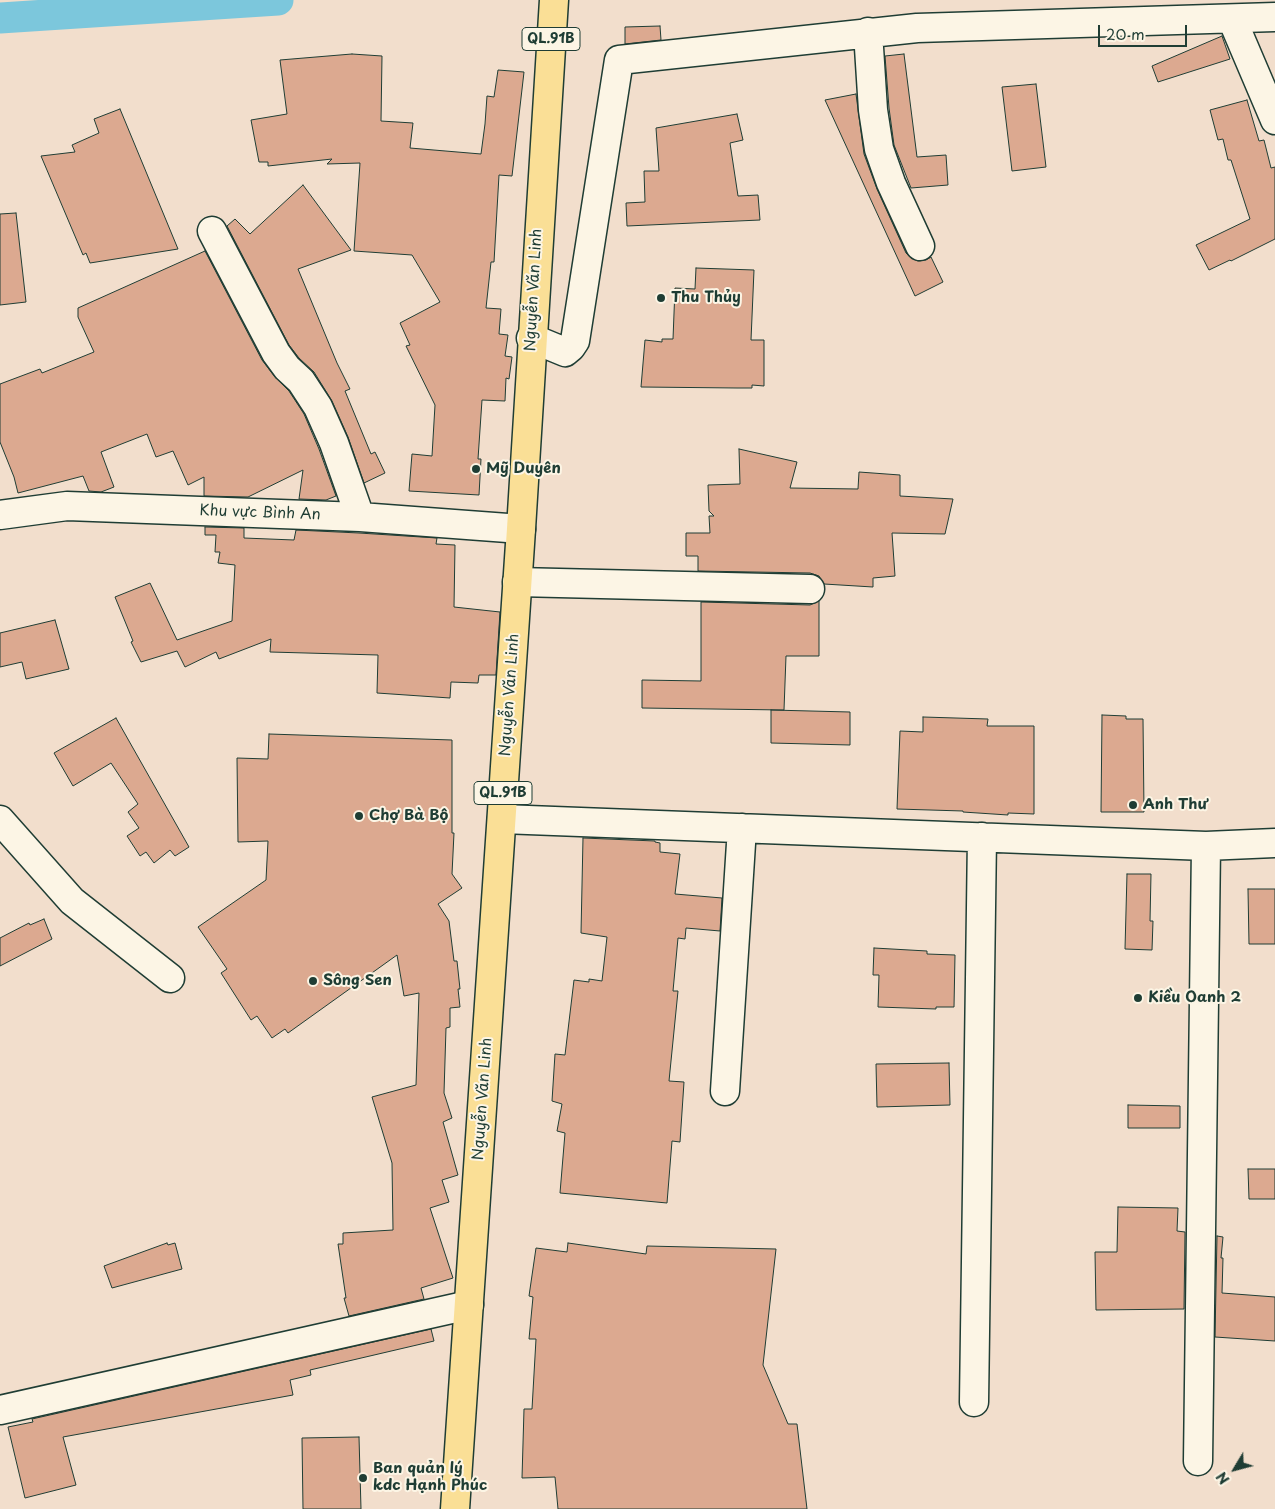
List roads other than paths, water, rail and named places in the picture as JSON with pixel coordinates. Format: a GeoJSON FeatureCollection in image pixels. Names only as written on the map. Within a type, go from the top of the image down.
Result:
{"type":"FeatureCollection","features":[{"type":"Feature","properties":{"kind":"highway","name":"Nguyễn Văn Linh"},"geometry":{"type":"LineString","coordinates":[[455,1509],[521,530],[554,0]]}},
{"type":"Feature","properties":{"kind":"street"},"geometry":{"type":"LineString","coordinates":[[532,338],[565,352],[575,341],[619,60],[917,28],[1275,17]]}},
{"type":"Feature","properties":{"kind":"street"},"geometry":{"type":"LineString","coordinates":[[1232,19],[1275,120]]}},
{"type":"Feature","properties":{"kind":"street"},"geometry":{"type":"LineString","coordinates":[[868,32],[873,110],[878,149],[891,183],[920,246]]}},
{"type":"Feature","properties":{"kind":"street"},"geometry":{"type":"LineString","coordinates":[[212,231],[276,353],[287,368],[301,381],[318,407],[334,443],[360,517]]}},
{"type":"Feature","properties":{"kind":"street","name":"Khu vực Bình An"},"geometry":{"type":"LineString","coordinates":[[0,515],[67,506],[360,517],[521,530]]}},
{"type":"Feature","properties":{"kind":"street"},"geometry":{"type":"LineString","coordinates":[[517,582],[810,589]]}},
{"type":"Feature","properties":{"kind":"street"},"geometry":{"type":"LineString","coordinates":[[502,819],[1206,846],[1275,843]]}},
{"type":"Feature","properties":{"kind":"street"},"geometry":{"type":"LineString","coordinates":[[0,820],[72,901],[170,978]]}},
{"type":"Feature","properties":{"kind":"street"},"geometry":{"type":"LineString","coordinates":[[725,1091],[742,828]]}},
{"type":"Feature","properties":{"kind":"street"},"geometry":{"type":"LineString","coordinates":[[974,1402],[982,837]]}},
{"type":"Feature","properties":{"kind":"street"},"geometry":{"type":"LineString","coordinates":[[1198,1461],[1206,846]]}},
{"type":"Feature","properties":{"kind":"street"},"geometry":{"type":"LineString","coordinates":[[0,1410],[469,1305]]}},
{"type":"Feature","properties":{"kind":"waterway"},"geometry":{"type":"LineString","coordinates":[[0,18],[278,0]]}},
{"type":"Feature","properties":{"kind":"place","name":"Thu Thủy"},"geometry":{"type":"Point","coordinates":[661,298]}},
{"type":"Feature","properties":{"kind":"place","name":"Mỹ Duyên"},"geometry":{"type":"Point","coordinates":[476,469]}},
{"type":"Feature","properties":{"kind":"place","name":"Anh Thư"},"geometry":{"type":"Point","coordinates":[1133,805]}},
{"type":"Feature","properties":{"kind":"place","name":"Chợ Bà Bộ"},"geometry":{"type":"Point","coordinates":[359,816]}},
{"type":"Feature","properties":{"kind":"place","name":"Sông Sen"},"geometry":{"type":"Point","coordinates":[313,981]}},
{"type":"Feature","properties":{"kind":"place","name":"Kiều Oanh 2"},"geometry":{"type":"Point","coordinates":[1138,998]}},
{"type":"Feature","properties":{"kind":"place","name":"Ban quản lý kdc Hạnh Phúc"},"geometry":{"type":"Point","coordinates":[363,1478]}}]}
